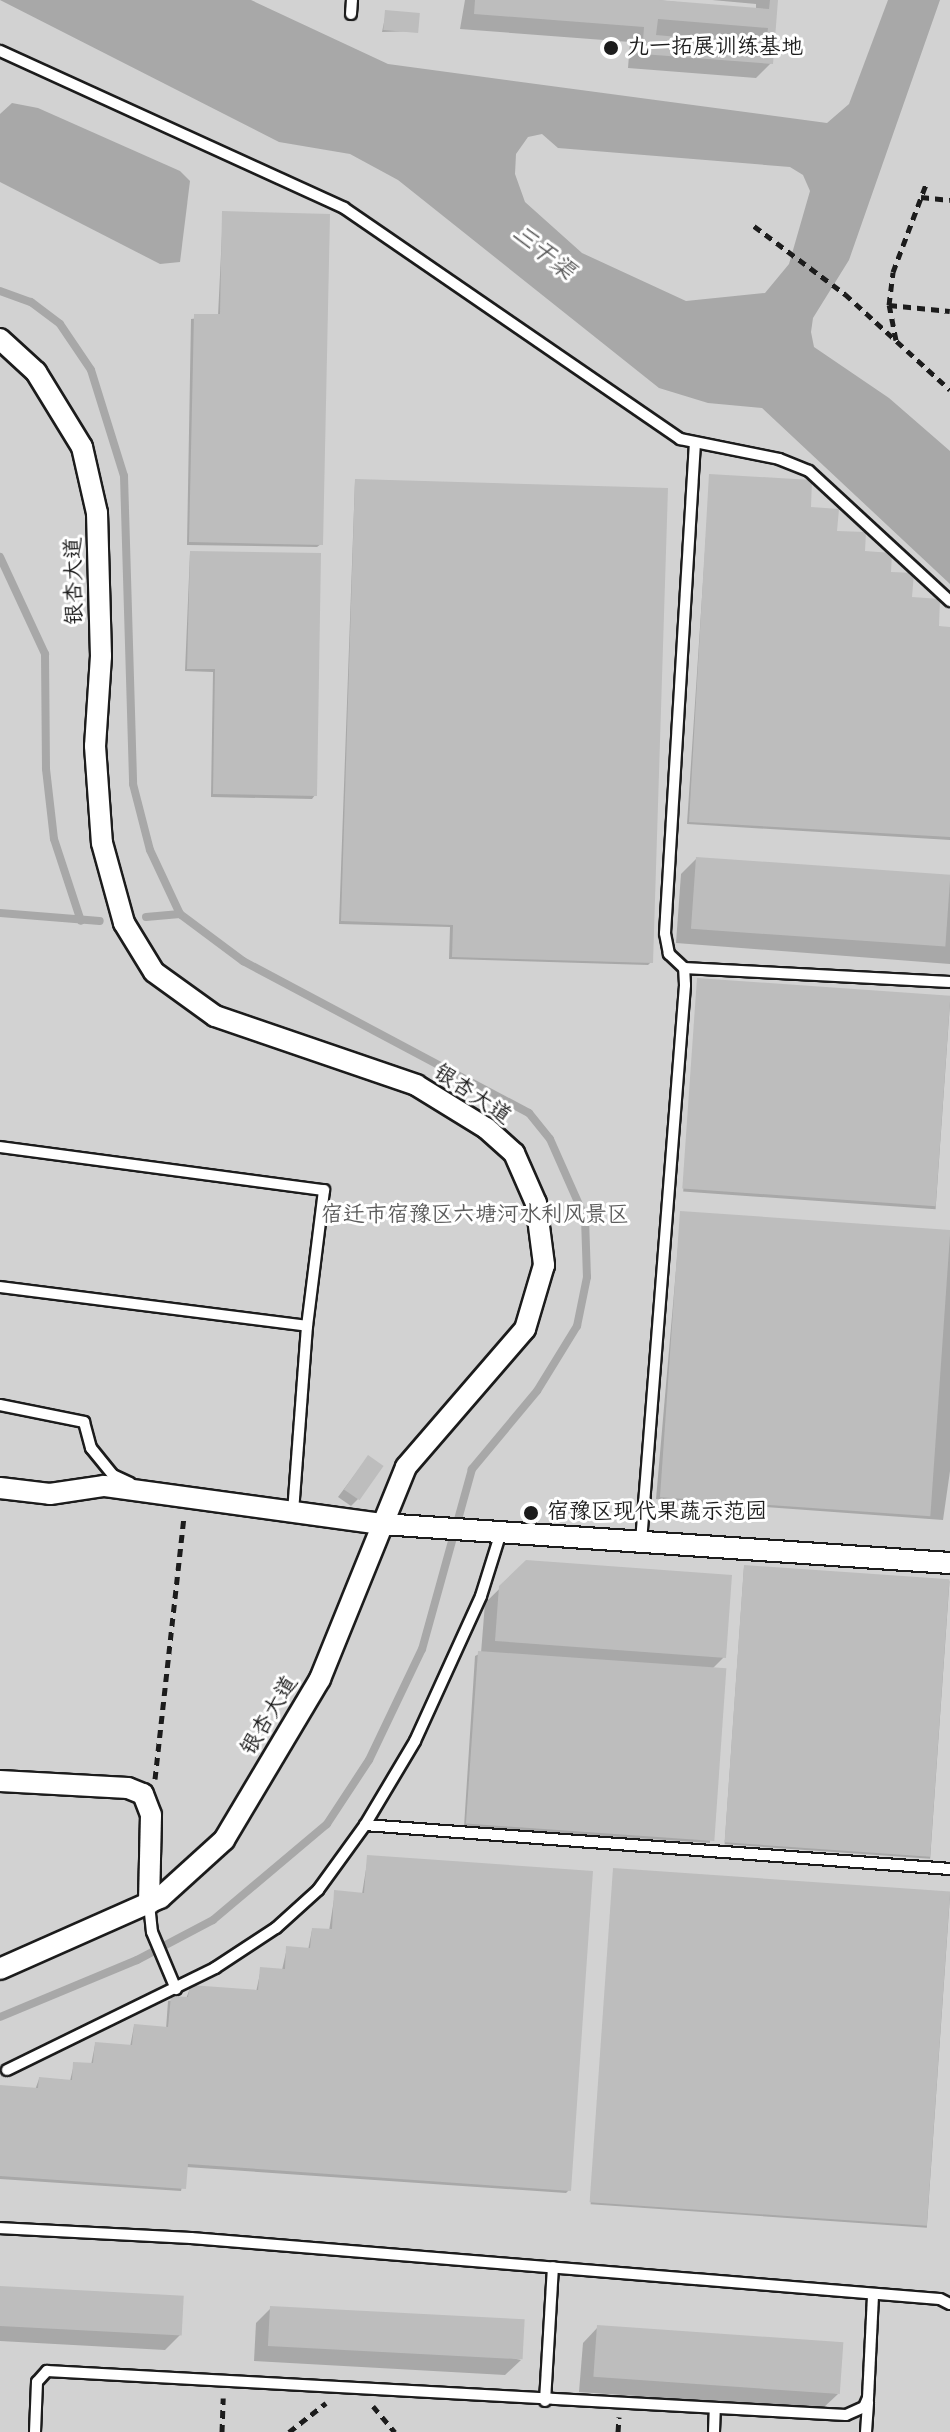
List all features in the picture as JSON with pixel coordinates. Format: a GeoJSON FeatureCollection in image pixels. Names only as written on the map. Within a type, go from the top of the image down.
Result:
{"type":"FeatureCollection","features":[{"type":"Feature","properties":{"kind":"street","name":"银杏大道"},"geometry":{"type":"LineString","coordinates":[[0,339],[36,372],[82,447],[97,513],[101,656],[95,746],[102,843],[132,936],[154,972],[215,1016],[416,1085],[453,1105],[514,1153],[536,1203],[544,1265],[525,1329],[406,1467],[389,1524],[320,1679],[224,1840],[149,1904],[0,1969]]}},
{"type":"Feature","properties":{"kind":"street"},"geometry":{"type":"LineString","coordinates":[[0,1488],[50,1494],[104,1486],[293,1516],[950,1563]]}},
{"type":"Feature","properties":{"kind":"street"},"geometry":{"type":"LineString","coordinates":[[0,1781],[128,1788],[143,1794],[151,1815],[149,1904]]}},
{"type":"Feature","properties":{"kind":"lane"},"geometry":{"type":"LineString","coordinates":[[351,14],[352,0]]}},
{"type":"Feature","properties":{"kind":"lane"},"geometry":{"type":"LineString","coordinates":[[0,51],[344,208],[680,439],[695,445],[779,459],[809,471],[950,601]]}},
{"type":"Feature","properties":{"kind":"lane"},"geometry":{"type":"LineString","coordinates":[[695,445],[665,933],[669,954],[684,968],[950,982]]}},
{"type":"Feature","properties":{"kind":"lane"},"geometry":{"type":"LineString","coordinates":[[641,1542],[684,968]]}},
{"type":"Feature","properties":{"kind":"lane"},"geometry":{"type":"LineString","coordinates":[[0,1147],[324,1190],[307,1326],[293,1516]]}},
{"type":"Feature","properties":{"kind":"lane"},"geometry":{"type":"LineString","coordinates":[[0,1287],[307,1326]]}},
{"type":"Feature","properties":{"kind":"lane"},"geometry":{"type":"LineString","coordinates":[[0,1405],[84,1422],[91,1448],[113,1475],[162,1497]]}},
{"type":"Feature","properties":{"kind":"lane"},"geometry":{"type":"LineString","coordinates":[[7,2070],[176,1989],[276,1928],[336,1869],[365,1825],[452,1665],[501,1532]]}},
{"type":"Feature","properties":{"kind":"lane"},"geometry":{"type":"LineString","coordinates":[[365,1825],[950,1869]]}},
{"type":"Feature","properties":{"kind":"lane"},"geometry":{"type":"LineString","coordinates":[[149,1904],[155,1939],[176,1989]]}},
{"type":"Feature","properties":{"kind":"lane"},"geometry":{"type":"LineString","coordinates":[[0,2228],[553,2267],[873,2294],[950,2304]]}},
{"type":"Feature","properties":{"kind":"lane"},"geometry":{"type":"LineString","coordinates":[[545,2401],[553,2267]]}},
{"type":"Feature","properties":{"kind":"lane"},"geometry":{"type":"LineString","coordinates":[[866,2432],[873,2294]]}},
{"type":"Feature","properties":{"kind":"lane"},"geometry":{"type":"LineString","coordinates":[[35,2432],[37,2382],[47,2371],[545,2401],[846,2415],[864,2407],[868,2398]]}},
{"type":"Feature","properties":{"kind":"lane"},"geometry":{"type":"LineString","coordinates":[[714,2432],[715,2409]]}},
{"type":"Feature","properties":{"kind":"path"},"geometry":{"type":"LineString","coordinates":[[897,341],[889,305],[893,272],[926,184]]}},
{"type":"Feature","properties":{"kind":"path"},"geometry":{"type":"LineString","coordinates":[[921,197],[950,200]]}},
{"type":"Feature","properties":{"kind":"path"},"geometry":{"type":"LineString","coordinates":[[754,226],[845,294],[950,390]]}},
{"type":"Feature","properties":{"kind":"path"},"geometry":{"type":"LineString","coordinates":[[889,305],[950,311]]}},
{"type":"Feature","properties":{"kind":"path"},"geometry":{"type":"LineString","coordinates":[[151,1815],[185,1501]]}},
{"type":"Feature","properties":{"kind":"path"},"geometry":{"type":"LineString","coordinates":[[222,2432],[223,2381]]}},
{"type":"Feature","properties":{"kind":"path"},"geometry":{"type":"LineString","coordinates":[[289,2432],[346,2388]]}},
{"type":"Feature","properties":{"kind":"path"},"geometry":{"type":"LineString","coordinates":[[365,2390],[395,2432]]}},
{"type":"Feature","properties":{"kind":"green space","name":"宿迁市宿豫区六塘河水利风景区"},"geometry":{"type":"Polygon","coordinates":[[[0,0],[950,0],[950,2432],[0,2432],[0,0]]]}},
{"type":"Feature","properties":{"kind":"water","name":"三干渠"},"geometry":{"type":"Polygon","coordinates":[[[0,0],[251,0],[388,64],[827,123],[849,104],[888,0],[940,0],[849,260],[813,318],[811,332],[814,347],[889,398],[950,451],[950,584],[762,408],[708,403],[659,388],[398,180],[350,154],[279,142],[0,0]],[[542,134],[528,137],[516,154],[515,174],[525,202],[582,253],[686,301],[765,293],[789,264],[810,191],[803,175],[790,167],[558,148],[542,134]]]}},
{"type":"Feature","properties":{"kind":"water"},"geometry":{"type":"Polygon","coordinates":[[[12,103],[38,108],[180,171],[190,181],[180,262],[160,264],[0,182],[0,114],[12,103]]]}},
{"type":"Feature","properties":{"kind":"building"},"geometry":{"type":"Polygon","coordinates":[[[475,0],[659,0],[769,9],[770,0],[778,0],[773,64],[642,54],[644,27],[474,14],[475,0]],[[658,19],[656,35],[766,45],[768,28],[658,19]]]}},
{"type":"Feature","properties":{"kind":"building"},"geometry":{"type":"Polygon","coordinates":[[[385,10],[420,13],[418,33],[383,30],[385,10]]]}},
{"type":"Feature","properties":{"kind":"building"},"geometry":{"type":"Polygon","coordinates":[[[222,211],[330,214],[323,545],[189,542],[194,314],[220,314],[222,211]]]}},
{"type":"Feature","properties":{"kind":"building"},"geometry":{"type":"Polygon","coordinates":[[[709,474],[812,480],[811,507],[839,509],[837,531],[866,532],[865,551],[892,553],[891,572],[914,573],[912,597],[940,599],[939,626],[950,627],[950,837],[689,822],[709,474]]]}},
{"type":"Feature","properties":{"kind":"building"},"geometry":{"type":"Polygon","coordinates":[[[355,479],[668,488],[653,963],[452,957],[453,925],[341,921],[355,479]]]}},
{"type":"Feature","properties":{"kind":"building"},"geometry":{"type":"Polygon","coordinates":[[[190,551],[321,553],[317,796],[213,794],[215,669],[187,669],[190,551]]]}},
{"type":"Feature","properties":{"kind":"building"},"geometry":{"type":"Polygon","coordinates":[[[696,857],[950,875],[945,947],[691,929],[696,857]]]}},
{"type":"Feature","properties":{"kind":"building"},"geometry":{"type":"Polygon","coordinates":[[[697,978],[950,996],[936,1206],[682,1188],[697,978]]]}},
{"type":"Feature","properties":{"kind":"building"},"geometry":{"type":"Polygon","coordinates":[[[680,1211],[950,1230],[930,1516],[660,1497],[680,1211]]]}},
{"type":"Feature","properties":{"kind":"building"},"geometry":{"type":"Polygon","coordinates":[[[368,1455],[384,1466],[359,1500],[344,1489],[368,1455]]]}},
{"type":"Feature","properties":{"kind":"building"},"geometry":{"type":"Polygon","coordinates":[[[526,1560],[732,1575],[726,1658],[495,1641],[499,1586],[526,1560]]]}},
{"type":"Feature","properties":{"kind":"building"},"geometry":{"type":"Polygon","coordinates":[[[744,1565],[949,1579],[930,1857],[725,1842],[744,1565]]]}},
{"type":"Feature","properties":{"kind":"building"},"geometry":{"type":"Polygon","coordinates":[[[478,1651],[726,1668],[714,1841],[466,1824],[478,1651]]]}},
{"type":"Feature","properties":{"kind":"building"},"geometry":{"type":"Polygon","coordinates":[[[367,1855],[593,1871],[571,2191],[188,2164],[186,2189],[0,2176],[0,2085],[38,2088],[39,2077],[72,2080],[73,2062],[93,2063],[95,2042],[132,2045],[134,2024],[168,2027],[171,1996],[188,1997],[190,1985],[258,1990],[260,1967],[285,1969],[286,1946],[310,1948],[312,1928],[332,1929],[334,1890],[364,1893],[367,1855]]]}},
{"type":"Feature","properties":{"kind":"building"},"geometry":{"type":"Polygon","coordinates":[[[613,1868],[950,1892],[927,2226],[590,2202],[613,1868]]]}},
{"type":"Feature","properties":{"kind":"building"},"geometry":{"type":"Polygon","coordinates":[[[0,2286],[184,2296],[182,2336],[0,2326],[0,2286]]]}},
{"type":"Feature","properties":{"kind":"building"},"geometry":{"type":"Polygon","coordinates":[[[270,2306],[525,2319],[523,2359],[268,2346],[270,2306]]]}},
{"type":"Feature","properties":{"kind":"building"},"geometry":{"type":"Polygon","coordinates":[[[597,2325],[843,2342],[840,2394],[593,2377],[597,2325]]]}},
{"type":"Feature","properties":{"kind":"waterway"},"geometry":{"type":"LineString","coordinates":[[0,291],[31,302],[60,324],[91,370],[124,476],[133,784],[150,850],[180,914],[243,961],[529,1113],[550,1139],[585,1218],[587,1277],[577,1326],[537,1391],[472,1469],[422,1649],[369,1760],[327,1824],[213,1920],[137,1960],[0,2017]]}},
{"type":"Feature","properties":{"kind":"waterway"},"geometry":{"type":"LineString","coordinates":[[0,557],[45,654],[46,769],[54,839],[81,921]]}},
{"type":"Feature","properties":{"kind":"waterway"},"geometry":{"type":"LineString","coordinates":[[0,913],[100,921]]}},
{"type":"Feature","properties":{"kind":"waterway"},"geometry":{"type":"LineString","coordinates":[[146,917],[180,914]]}},
{"type":"Feature","properties":{"kind":"place","name":"九一拓展训练基地"},"geometry":{"type":"Point","coordinates":[611,48]}},
{"type":"Feature","properties":{"kind":"place","name":"宿豫区现代果蔬示范园"},"geometry":{"type":"Point","coordinates":[531,1513]}}]}
